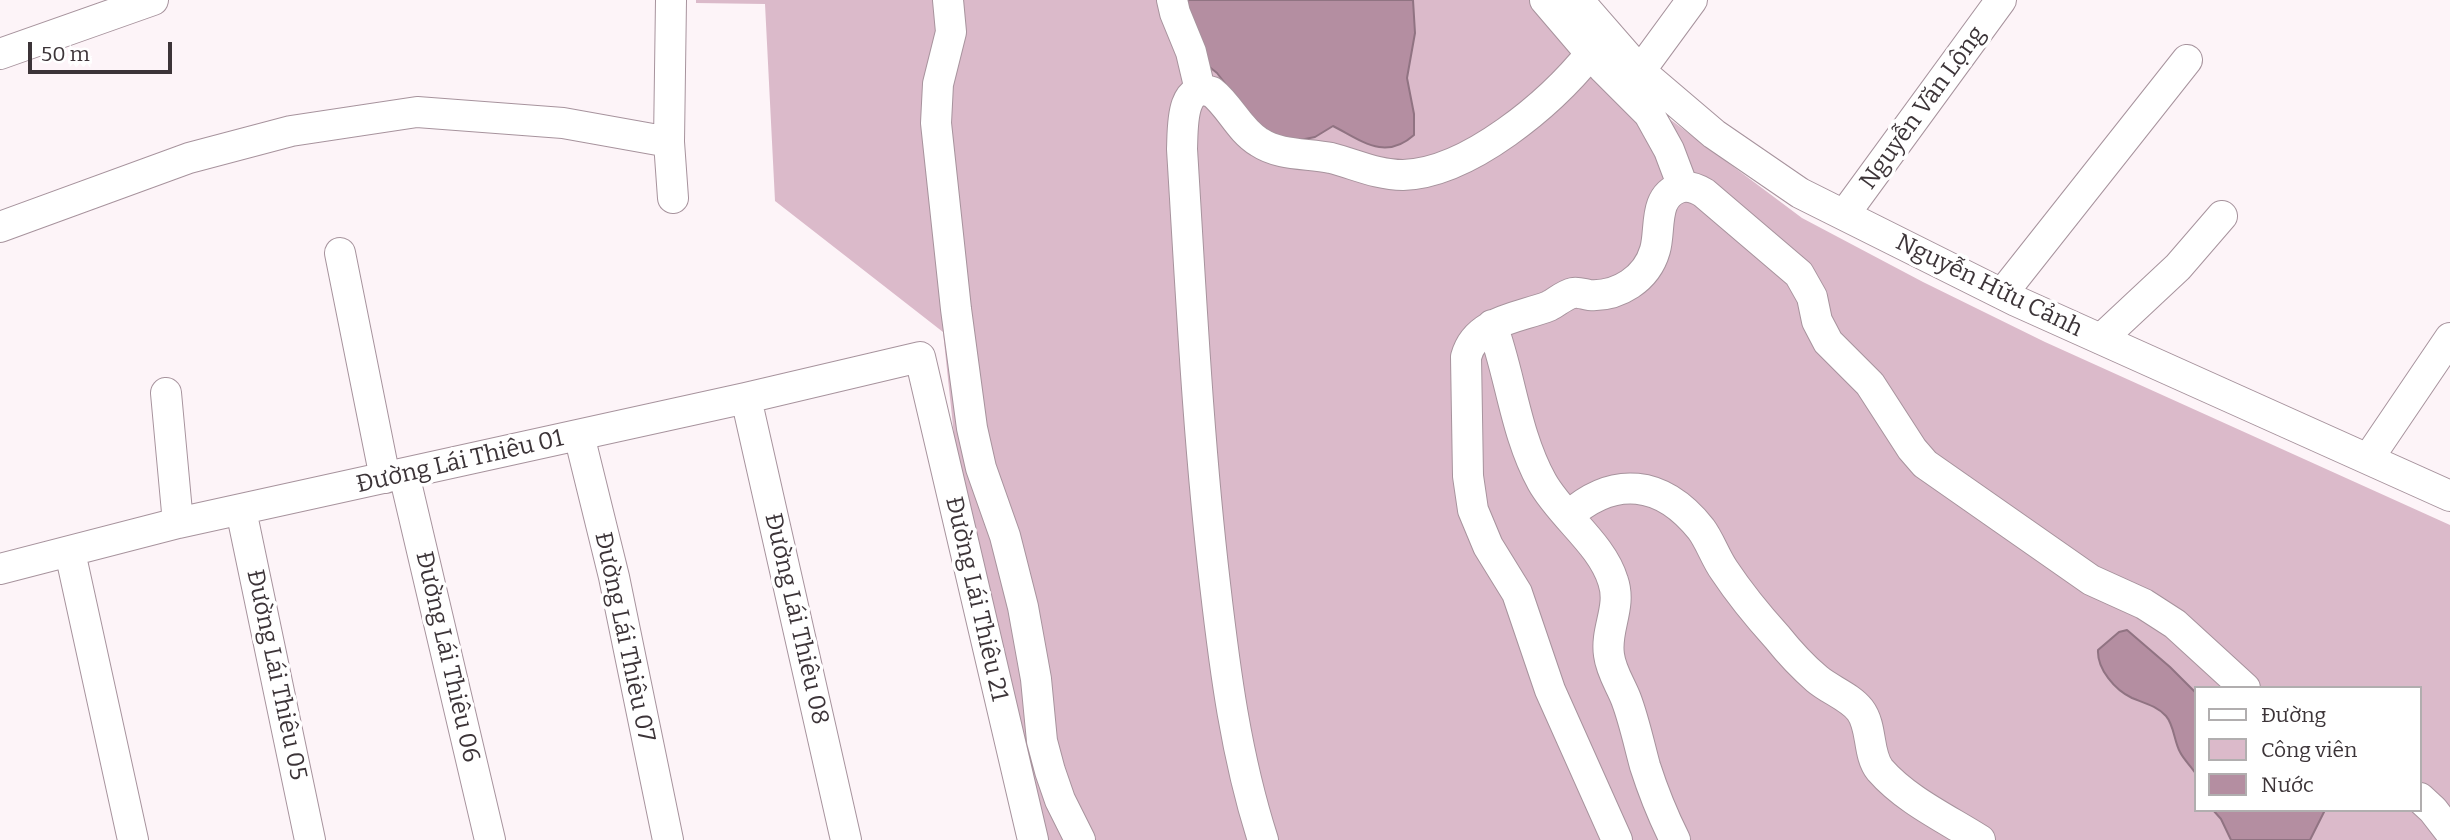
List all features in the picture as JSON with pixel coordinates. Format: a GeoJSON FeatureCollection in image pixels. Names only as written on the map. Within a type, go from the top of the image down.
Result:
{"type":"FeatureCollection","features":[{"type":"Feature","properties":{"kind":"street"},"geometry":{"type":"LineString","coordinates":[[0,54],[104,8],[153,0]]}},
{"type":"Feature","properties":{"kind":"street"},"geometry":{"type":"LineString","coordinates":[[671,0],[669,142],[673,198]]}},
{"type":"Feature","properties":{"kind":"street"},"geometry":{"type":"LineString","coordinates":[[948,0],[951,32],[937,84],[936,123],[972,428],[981,468],[1005,536],[1023,607],[1036,679],[1042,741],[1060,800],[1080,840]]}},
{"type":"Feature","properties":{"kind":"street"},"geometry":{"type":"LineString","coordinates":[[1172,0],[1191,52],[1200,90]]}},
{"type":"Feature","properties":{"kind":"street"},"geometry":{"type":"LineString","coordinates":[[1545,0],[1658,126],[1683,187]]}},
{"type":"Feature","properties":{"kind":"street","name":"Nguyễn Hữu Cảnh"},"geometry":{"type":"LineString","coordinates":[[1578,0],[1640,71],[1714,134],[1800,193],[2002,294],[2450,496]]}},
{"type":"Feature","properties":{"kind":"street"},"geometry":{"type":"LineString","coordinates":[[1640,71],[1692,0]]}},
{"type":"Feature","properties":{"kind":"street","name":"Nguyễn Văn Lộng"},"geometry":{"type":"LineString","coordinates":[[1844,215],[2001,0]]}},
{"type":"Feature","properties":{"kind":"street"},"geometry":{"type":"LineString","coordinates":[[1263,840],[1244,774],[1227,683],[1202,456],[1182,149],[1186,107],[1191,96],[1200,90],[1206,90],[1216,95],[1249,135],[1264,145],[1277,150],[1331,158],[1377,173],[1419,173],[1449,164],[1520,122],[1557,91],[1591,53]]}},
{"type":"Feature","properties":{"kind":"street"},"geometry":{"type":"LineString","coordinates":[[2002,294],[2187,60]]}},
{"type":"Feature","properties":{"kind":"street"},"geometry":{"type":"LineString","coordinates":[[0,227],[189,158],[291,131],[417,112],[563,123],[669,142]]}},
{"type":"Feature","properties":{"kind":"street"},"geometry":{"type":"LineString","coordinates":[[1617,840],[1550,690],[1517,593],[1488,546],[1473,510],[1468,476],[1466,357],[1468,348],[1477,336],[1492,325],[1550,305],[1571,294],[1602,295],[1624,288],[1634,281],[1650,262],[1655,251],[1658,218],[1664,201],[1669,193],[1683,187],[1691,187],[1704,193],[1799,274],[1812,297],[1818,321],[1828,342],[1870,384],[1912,449],[1925,464],[2091,580],[2144,604],[2175,624],[2243,686]]}},
{"type":"Feature","properties":{"kind":"street"},"geometry":{"type":"LineString","coordinates":[[2101,339],[2178,267],[2222,216]]}},
{"type":"Feature","properties":{"kind":"street","name":"Đường Lái Thiêu 06"},"geometry":{"type":"LineString","coordinates":[[340,253],[394,476],[491,840]]}},
{"type":"Feature","properties":{"kind":"street"},"geometry":{"type":"LineString","coordinates":[[1492,325],[1502,352],[1523,439],[1544,485],[1602,559],[1612,578],[1616,600],[1607,644],[1611,668],[1626,699],[1650,780],[1675,840]]}},
{"type":"Feature","properties":{"kind":"street"},"geometry":{"type":"LineString","coordinates":[[2368,459],[2450,338]]}},
{"type":"Feature","properties":{"kind":"street","name":"Đường Lái Thiêu 01"},"geometry":{"type":"LineString","coordinates":[[0,569],[178,523],[920,357]]}},
{"type":"Feature","properties":{"kind":"street","name":"Đường Lái Thiêu 21"},"geometry":{"type":"LineString","coordinates":[[920,357],[1033,840]]}},
{"type":"Feature","properties":{"kind":"street"},"geometry":{"type":"LineString","coordinates":[[166,393],[178,523]]}},
{"type":"Feature","properties":{"kind":"street","name":"Đường Lái Thiêu 08"},"geometry":{"type":"LineString","coordinates":[[746,398],[846,840]]}},
{"type":"Feature","properties":{"kind":"street","name":"Đường Lái Thiêu 07"},"geometry":{"type":"LineString","coordinates":[[579,435],[614,577],[667,840]]}},
{"type":"Feature","properties":{"kind":"street"},"geometry":{"type":"LineString","coordinates":[[1568,516],[1597,495],[1619,488],[1652,494],[1683,511],[1703,532],[1723,569],[1772,633],[1818,680],[1860,710],[1866,721],[1879,769],[1904,792],[1980,840]]}},
{"type":"Feature","properties":{"kind":"street","name":"Đường Lái Thiêu 05"},"geometry":{"type":"LineString","coordinates":[[241,510],[310,840]]}},
{"type":"Feature","properties":{"kind":"street"},"geometry":{"type":"LineString","coordinates":[[70,551],[134,840]]}},
{"type":"Feature","properties":{"kind":"street"},"geometry":{"type":"LineString","coordinates":[[2422,800],[2450,832]]}},
{"type":"Feature","properties":{"kind":"green space"},"geometry":{"type":"Polygon","coordinates":[[[696,0],[1556,0],[1647,102],[1802,218],[2045,342],[2450,525],[2450,840],[1045,840],[958,473],[943,332],[775,201],[765,4],[696,3],[696,0]]]}},
{"type":"Feature","properties":{"kind":"water"},"geometry":{"type":"Polygon","coordinates":[[[1188,0],[1413,0],[1415,33],[1407,78],[1414,114],[1414,135],[1403,143],[1383,148],[1373,146],[1333,126],[1315,137],[1295,141],[1269,140],[1217,73],[1207,65],[1187,8],[1188,0]]]}},
{"type":"Feature","properties":{"kind":"water"},"geometry":{"type":"Polygon","coordinates":[[[2127,630],[2194,691],[2194,772],[2183,758],[2166,716],[2154,707],[2126,694],[2114,684],[2100,664],[2098,650],[2119,632],[2127,630]]]}},
{"type":"Feature","properties":{"kind":"water"},"geometry":{"type":"Polygon","coordinates":[[[2215,812],[2324,812],[2310,840],[2231,840],[2215,812]]]}}]}
